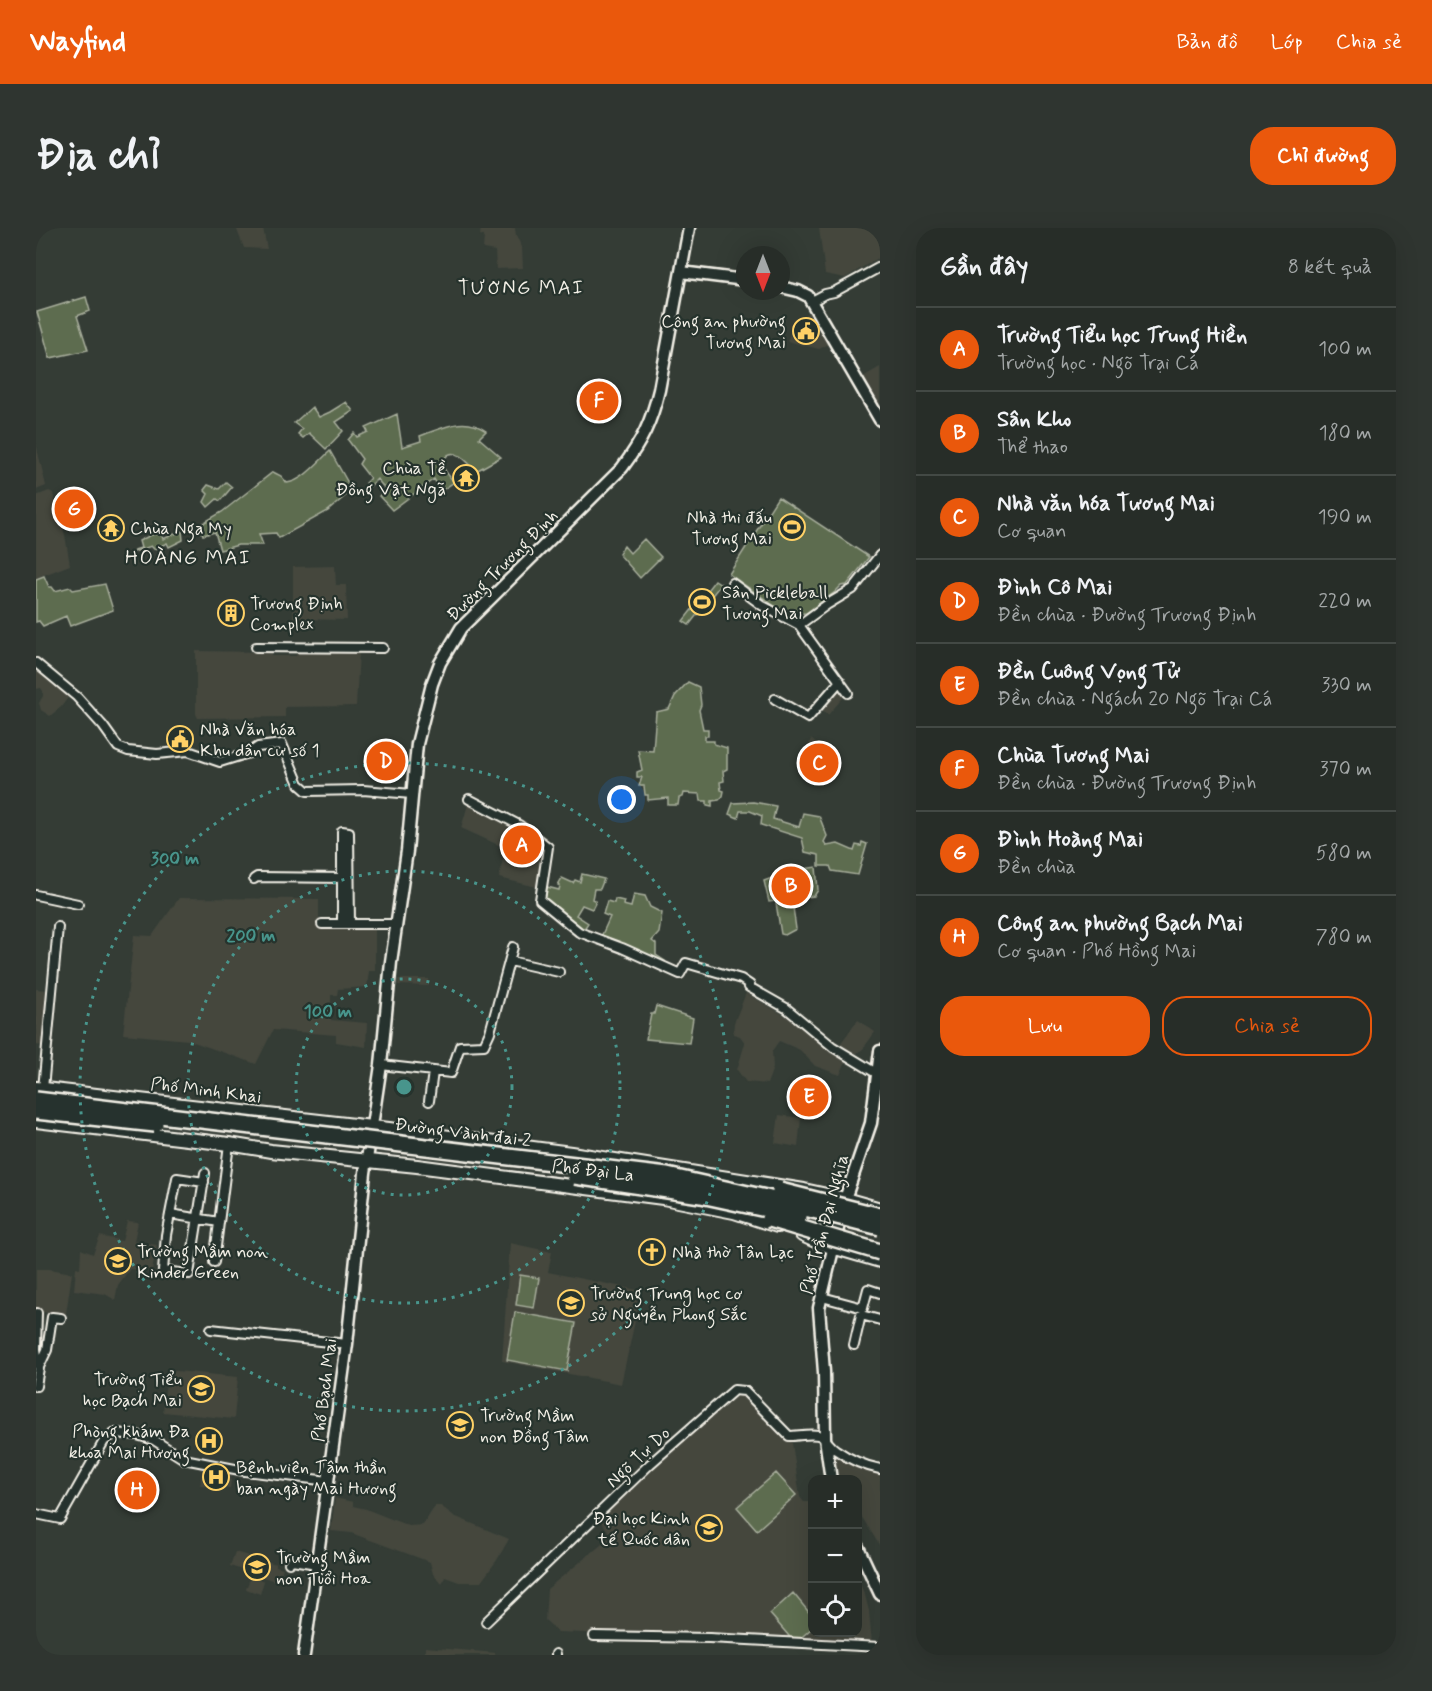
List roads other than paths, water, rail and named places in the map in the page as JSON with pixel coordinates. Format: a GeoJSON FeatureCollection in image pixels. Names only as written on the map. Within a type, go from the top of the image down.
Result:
{"type":"FeatureCollection","features":[{"type":"Feature","properties":{"kind":"highway","name":"Đường Vành đai 2"},"geometry":{"type":"LineString","coordinates":[[38,1092],[766,1198],[880,1226]]}},
{"type":"Feature","properties":{"kind":"highway","name":"Đường Vành đai 2"},"geometry":{"type":"LineString","coordinates":[[36,1111],[343,1146],[610,1180],[666,1183],[701,1195],[807,1218],[880,1238]]}},
{"type":"Feature","properties":{"kind":"highway"},"geometry":{"type":"LineString","coordinates":[[666,1183],[773,1190],[880,1216]]}},
{"type":"Feature","properties":{"kind":"highway"},"geometry":{"type":"LineString","coordinates":[[666,1183],[880,1251]]}},
{"type":"Feature","properties":{"kind":"main road","name":"Đường Trương Định"},"geometry":{"type":"LineString","coordinates":[[372,1128],[407,851],[417,744],[432,684],[440,663],[461,627],[622,468],[641,441],[654,411],[659,390],[689,228]]}},
{"type":"Feature","properties":{"kind":"main road"},"geometry":{"type":"LineString","coordinates":[[681,272],[736,279]]}},
{"type":"Feature","properties":{"kind":"main road"},"geometry":{"type":"LineString","coordinates":[[790,289],[803,292],[812,302],[880,420]]}},
{"type":"Feature","properties":{"kind":"main road","name":"Phố Trần Đại Nghĩa"},"geometry":{"type":"LineString","coordinates":[[830,1475],[825,1438],[824,1372],[819,1308],[845,1199],[871,1123],[880,1051]]}},
{"type":"Feature","properties":{"kind":"main road","name":"Phố Minh Khai"},"geometry":{"type":"LineString","coordinates":[[38,1092],[372,1128]]}},
{"type":"Feature","properties":{"kind":"main road","name":"Phố Trần Đại Nghĩa"},"geometry":{"type":"LineString","coordinates":[[871,1123],[880,1109]]}},
{"type":"Feature","properties":{"kind":"main road"},"geometry":{"type":"LineString","coordinates":[[36,1121],[366,1161]]}},
{"type":"Feature","properties":{"kind":"main road","name":"Phố Đại La"},"geometry":{"type":"LineString","coordinates":[[372,1128],[571,1153],[845,1199],[880,1209]]}},
{"type":"Feature","properties":{"kind":"main road","name":"Phố Bạch Mai"},"geometry":{"type":"LineString","coordinates":[[304,1655],[347,1344],[366,1161],[372,1128]]}},
{"type":"Feature","properties":{"kind":"main road"},"geometry":{"type":"LineString","coordinates":[[455,1171],[458,1138]]}},
{"type":"Feature","properties":{"kind":"main road","name":"Phố Đại La"},"geometry":{"type":"LineString","coordinates":[[366,1161],[663,1197],[742,1214],[835,1240],[880,1247]]}},
{"type":"Feature","properties":{"kind":"main road","name":"Phố Đại La"},"geometry":{"type":"LineString","coordinates":[[740,1181],[796,1202],[842,1213],[880,1226]]}},
{"type":"Feature","properties":{"kind":"main road","name":"Phố Đại La"},"geometry":{"type":"LineString","coordinates":[[835,1240],[880,1260]]}},
{"type":"Feature","properties":{"kind":"main road"},"geometry":{"type":"LineString","coordinates":[[862,1556],[880,1594]]}},
{"type":"Feature","properties":{"kind":"street"},"geometry":{"type":"LineString","coordinates":[[812,302],[880,267]]}},
{"type":"Feature","properties":{"kind":"street"},"geometry":{"type":"LineString","coordinates":[[799,625],[853,589],[880,555]]}},
{"type":"Feature","properties":{"kind":"street"},"geometry":{"type":"LineString","coordinates":[[732,583],[763,606],[799,625],[848,693]]}},
{"type":"Feature","properties":{"kind":"street"},"geometry":{"type":"LineString","coordinates":[[256,647],[383,648]]}},
{"type":"Feature","properties":{"kind":"street"},"geometry":{"type":"LineString","coordinates":[[36,663],[77,697],[118,747],[128,751],[157,754],[188,751],[220,762],[249,753],[258,747],[282,744],[299,784],[307,791],[363,790],[412,794]]}},
{"type":"Feature","properties":{"kind":"street"},"geometry":{"type":"LineString","coordinates":[[775,699],[808,718],[840,681]]}},
{"type":"Feature","properties":{"kind":"street"},"geometry":{"type":"LineString","coordinates":[[470,800],[519,825],[548,847],[540,900],[579,932],[680,974],[686,963],[741,979],[750,985],[749,987],[801,1019],[833,1047],[877,1077]]}},
{"type":"Feature","properties":{"kind":"street"},"geometry":{"type":"LineString","coordinates":[[346,878],[342,831],[349,832],[346,924]]}},
{"type":"Feature","properties":{"kind":"street"},"geometry":{"type":"LineString","coordinates":[[254,879],[257,877],[346,878]]}},
{"type":"Feature","properties":{"kind":"street"},"geometry":{"type":"LineString","coordinates":[[36,895],[78,904]]}},
{"type":"Feature","properties":{"kind":"street"},"geometry":{"type":"LineString","coordinates":[[322,924],[396,924]]}},
{"type":"Feature","properties":{"kind":"street"},"geometry":{"type":"LineString","coordinates":[[38,1092],[58,927]]}},
{"type":"Feature","properties":{"kind":"street"},"geometry":{"type":"LineString","coordinates":[[381,1065],[451,1073],[460,1046],[484,1045],[490,1032],[513,947]]}},
{"type":"Feature","properties":{"kind":"street"},"geometry":{"type":"LineString","coordinates":[[510,961],[559,972]]}},
{"type":"Feature","properties":{"kind":"street"},"geometry":{"type":"LineString","coordinates":[[429,1101],[433,1072]]}},
{"type":"Feature","properties":{"kind":"street"},"geometry":{"type":"LineString","coordinates":[[214,1262],[229,1144]]}},
{"type":"Feature","properties":{"kind":"street"},"geometry":{"type":"LineString","coordinates":[[204,1182],[177,1178],[162,1270],[189,1274],[199,1219],[204,1182],[205,1173]]}},
{"type":"Feature","properties":{"kind":"street"},"geometry":{"type":"LineString","coordinates":[[170,1214],[219,1222]]}},
{"type":"Feature","properties":{"kind":"street"},"geometry":{"type":"LineString","coordinates":[[854,1345],[868,1289],[880,1293]]}},
{"type":"Feature","properties":{"kind":"street"},"geometry":{"type":"LineString","coordinates":[[822,1297],[880,1320]]}},
{"type":"Feature","properties":{"kind":"street"},"geometry":{"type":"LineString","coordinates":[[37,1313],[36,1349],[39,1368]]}},
{"type":"Feature","properties":{"kind":"street"},"geometry":{"type":"LineString","coordinates":[[36,1386],[52,1317],[61,1318]]}},
{"type":"Feature","properties":{"kind":"street"},"geometry":{"type":"LineString","coordinates":[[211,1329],[347,1344]]}},
{"type":"Feature","properties":{"kind":"street","name":"Ngõ Tự Do"},"geometry":{"type":"LineString","coordinates":[[486,1622],[650,1464],[734,1390],[745,1391],[789,1436],[812,1434],[825,1438]]}},
{"type":"Feature","properties":{"kind":"street"},"geometry":{"type":"LineString","coordinates":[[36,1514],[60,1519],[104,1441],[115,1433],[137,1435],[154,1440],[184,1459],[245,1471],[329,1482]]}},
{"type":"Feature","properties":{"kind":"street"},"geometry":{"type":"LineString","coordinates":[[825,1438],[836,1450],[880,1470]]}},
{"type":"Feature","properties":{"kind":"street"},"geometry":{"type":"LineString","coordinates":[[289,1563],[292,1560],[317,1564]]}},
{"type":"Feature","properties":{"kind":"street"},"geometry":{"type":"LineString","coordinates":[[594,1636],[709,1638],[880,1647]]}},
{"type":"Feature","properties":{"kind":"place","name":"Công an phường Tương Mai"},"geometry":{"type":"Point","coordinates":[806,331]}},
{"type":"Feature","properties":{"kind":"place","name":"Chùa Tương Mai"},"geometry":{"type":"Point","coordinates":[599,401]}},
{"type":"Feature","properties":{"kind":"place","name":"Chùa Tề Đồng Vật Ngã"},"geometry":{"type":"Point","coordinates":[466,478]}},
{"type":"Feature","properties":{"kind":"place","name":"Đình Hoàng Mai"},"geometry":{"type":"Point","coordinates":[74,509]}},
{"type":"Feature","properties":{"kind":"place","name":"Nhà thi đấu Tương Mai"},"geometry":{"type":"Point","coordinates":[792,527]}},
{"type":"Feature","properties":{"kind":"place","name":"Chùa Nga My"},"geometry":{"type":"Point","coordinates":[111,528]}},
{"type":"Feature","properties":{"kind":"place","name":"Sân Pickleball Tương Mai"},"geometry":{"type":"Point","coordinates":[702,602]}},
{"type":"Feature","properties":{"kind":"place","name":"Trương Định Complex"},"geometry":{"type":"Point","coordinates":[231,613]}},
{"type":"Feature","properties":{"kind":"place","name":"Nhà Văn hóa Khu dân cư số 1"},"geometry":{"type":"Point","coordinates":[180,739]}},
{"type":"Feature","properties":{"kind":"place","name":"Đình Cô Mai"},"geometry":{"type":"Point","coordinates":[386,761]}},
{"type":"Feature","properties":{"kind":"place","name":"Nhà văn hóa Tương Mai"},"geometry":{"type":"Point","coordinates":[819,763]}},
{"type":"Feature","properties":{"kind":"place","name":"Trường Tiểu học Trung Hiền"},"geometry":{"type":"Point","coordinates":[522,845]}},
{"type":"Feature","properties":{"kind":"place","name":"Sân Kho"},"geometry":{"type":"Point","coordinates":[791,886]}},
{"type":"Feature","properties":{"kind":"place","name":"Đền Cuông Vọng Tử"},"geometry":{"type":"Point","coordinates":[809,1097]}},
{"type":"Feature","properties":{"kind":"place","name":"Nhà thờ Tân Lạc"},"geometry":{"type":"Point","coordinates":[652,1252]}},
{"type":"Feature","properties":{"kind":"place","name":"Trường Mầm non Kinder Green"},"geometry":{"type":"Point","coordinates":[118,1261]}},
{"type":"Feature","properties":{"kind":"place","name":"Trường Trung học cơ sở Nguyễn Phong Sắc"},"geometry":{"type":"Point","coordinates":[571,1303]}},
{"type":"Feature","properties":{"kind":"place","name":"Trường Tiểu học Bạch Mai"},"geometry":{"type":"Point","coordinates":[201,1389]}},
{"type":"Feature","properties":{"kind":"place","name":"Trường Mầm non Đồng Tâm"},"geometry":{"type":"Point","coordinates":[460,1425]}},
{"type":"Feature","properties":{"kind":"place","name":"Phòng khám Đa khoa Mai Hương"},"geometry":{"type":"Point","coordinates":[209,1441]}},
{"type":"Feature","properties":{"kind":"place","name":"Bệnh viện Tâm thần ban ngày Mai Hương"},"geometry":{"type":"Point","coordinates":[216,1477]}},
{"type":"Feature","properties":{"kind":"place","name":"Công an phường Bạch Mai"},"geometry":{"type":"Point","coordinates":[137,1490]}},
{"type":"Feature","properties":{"kind":"place","name":"Đại học Kinh tế Quốc dân"},"geometry":{"type":"Point","coordinates":[709,1528]}},
{"type":"Feature","properties":{"kind":"place","name":"Trường Mầm non Tuổi Hoa"},"geometry":{"type":"Point","coordinates":[257,1567]}},
{"type":"Feature","properties":{"kind":"district","name":"TƯƠNG MAI"},"geometry":{"type":"Point","coordinates":[521,287]}},
{"type":"Feature","properties":{"kind":"district","name":"HOÀNG MAI"},"geometry":{"type":"Point","coordinates":[188,557]}}]}
